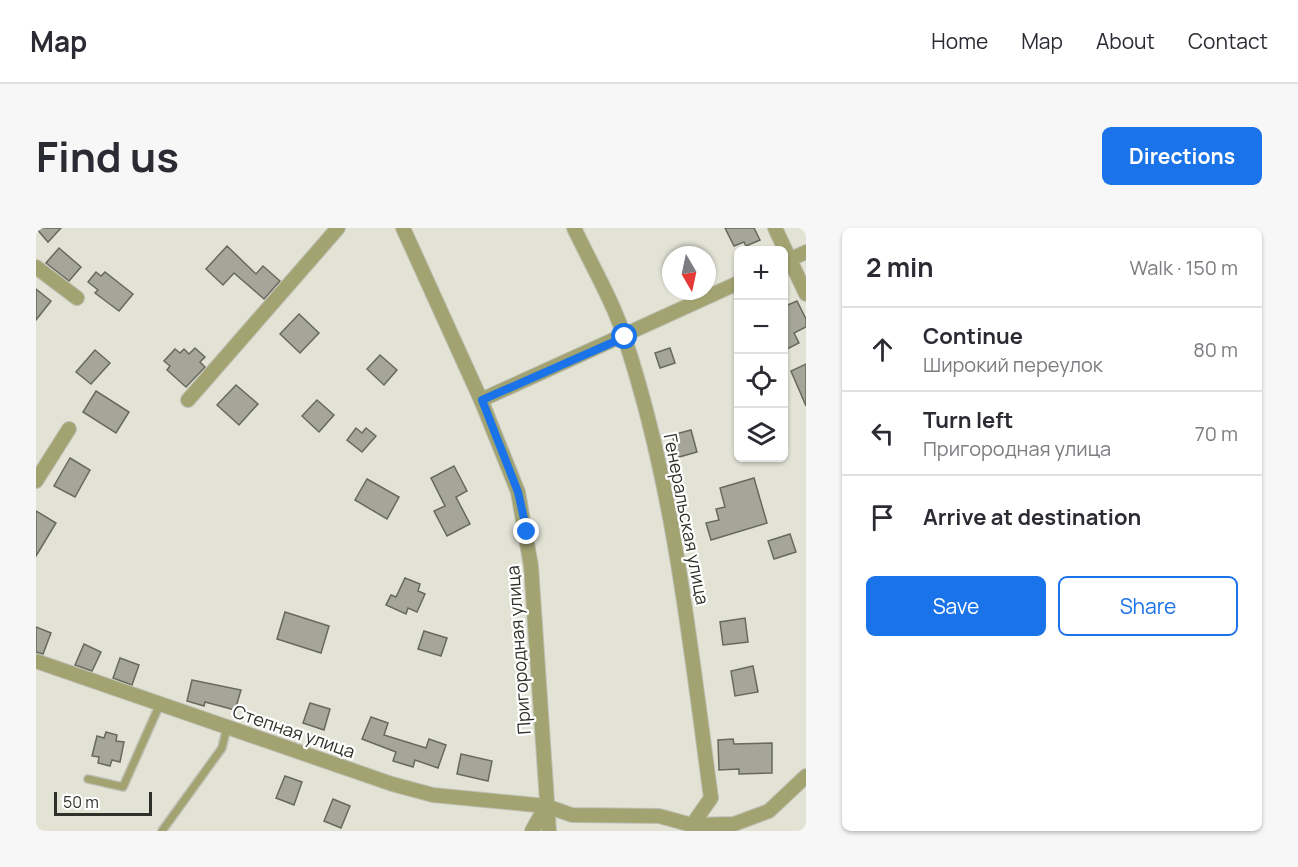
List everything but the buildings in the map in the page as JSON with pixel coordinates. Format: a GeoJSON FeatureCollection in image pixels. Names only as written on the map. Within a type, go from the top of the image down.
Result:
{"type":"FeatureCollection","features":[{"type":"Feature","properties":{"kind":"street"},"geometry":{"type":"LineString","coordinates":[[188,400],[338,228]]}},
{"type":"Feature","properties":{"kind":"street","name":"Пригородная улица"},"geometry":{"type":"LineString","coordinates":[[403,228],[482,400],[518,492],[527,532],[549,831]]}},
{"type":"Feature","properties":{"kind":"street","name":"Генеральская улица"},"geometry":{"type":"LineString","coordinates":[[574,228],[625,337],[651,425],[682,582],[711,798],[692,825]]}},
{"type":"Feature","properties":{"kind":"street"},"geometry":{"type":"LineString","coordinates":[[775,228],[782,246]]}},
{"type":"Feature","properties":{"kind":"street"},"geometry":{"type":"LineString","coordinates":[[788,261],[806,252]]}},
{"type":"Feature","properties":{"kind":"street"},"geometry":{"type":"LineString","coordinates":[[788,263],[806,294]]}},
{"type":"Feature","properties":{"kind":"street"},"geometry":{"type":"LineString","coordinates":[[36,267],[77,298]]}},
{"type":"Feature","properties":{"kind":"street"},"geometry":{"type":"LineString","coordinates":[[482,400],[734,286]]}},
{"type":"Feature","properties":{"kind":"street"},"geometry":{"type":"LineString","coordinates":[[36,481],[69,429]]}},
{"type":"Feature","properties":{"kind":"street","name":"Степная улица"},"geometry":{"type":"LineString","coordinates":[[36,661],[392,784],[434,795],[546,807],[572,815],[659,816],[692,825],[734,825],[769,811],[806,777]]}},
{"type":"Feature","properties":{"kind":"street"},"geometry":{"type":"LineString","coordinates":[[532,831],[546,807]]}},
{"type":"Feature","properties":{"kind":"lane"},"geometry":{"type":"LineString","coordinates":[[88,779],[123,788],[160,704]]}},
{"type":"Feature","properties":{"kind":"lane"},"geometry":{"type":"LineString","coordinates":[[162,831],[222,748],[227,727]]}},
{"type":"Feature","properties":{"kind":"route"},"geometry":{"type":"LineString","coordinates":[[527,532],[518,492],[482,400],[625,337]]}}]}
